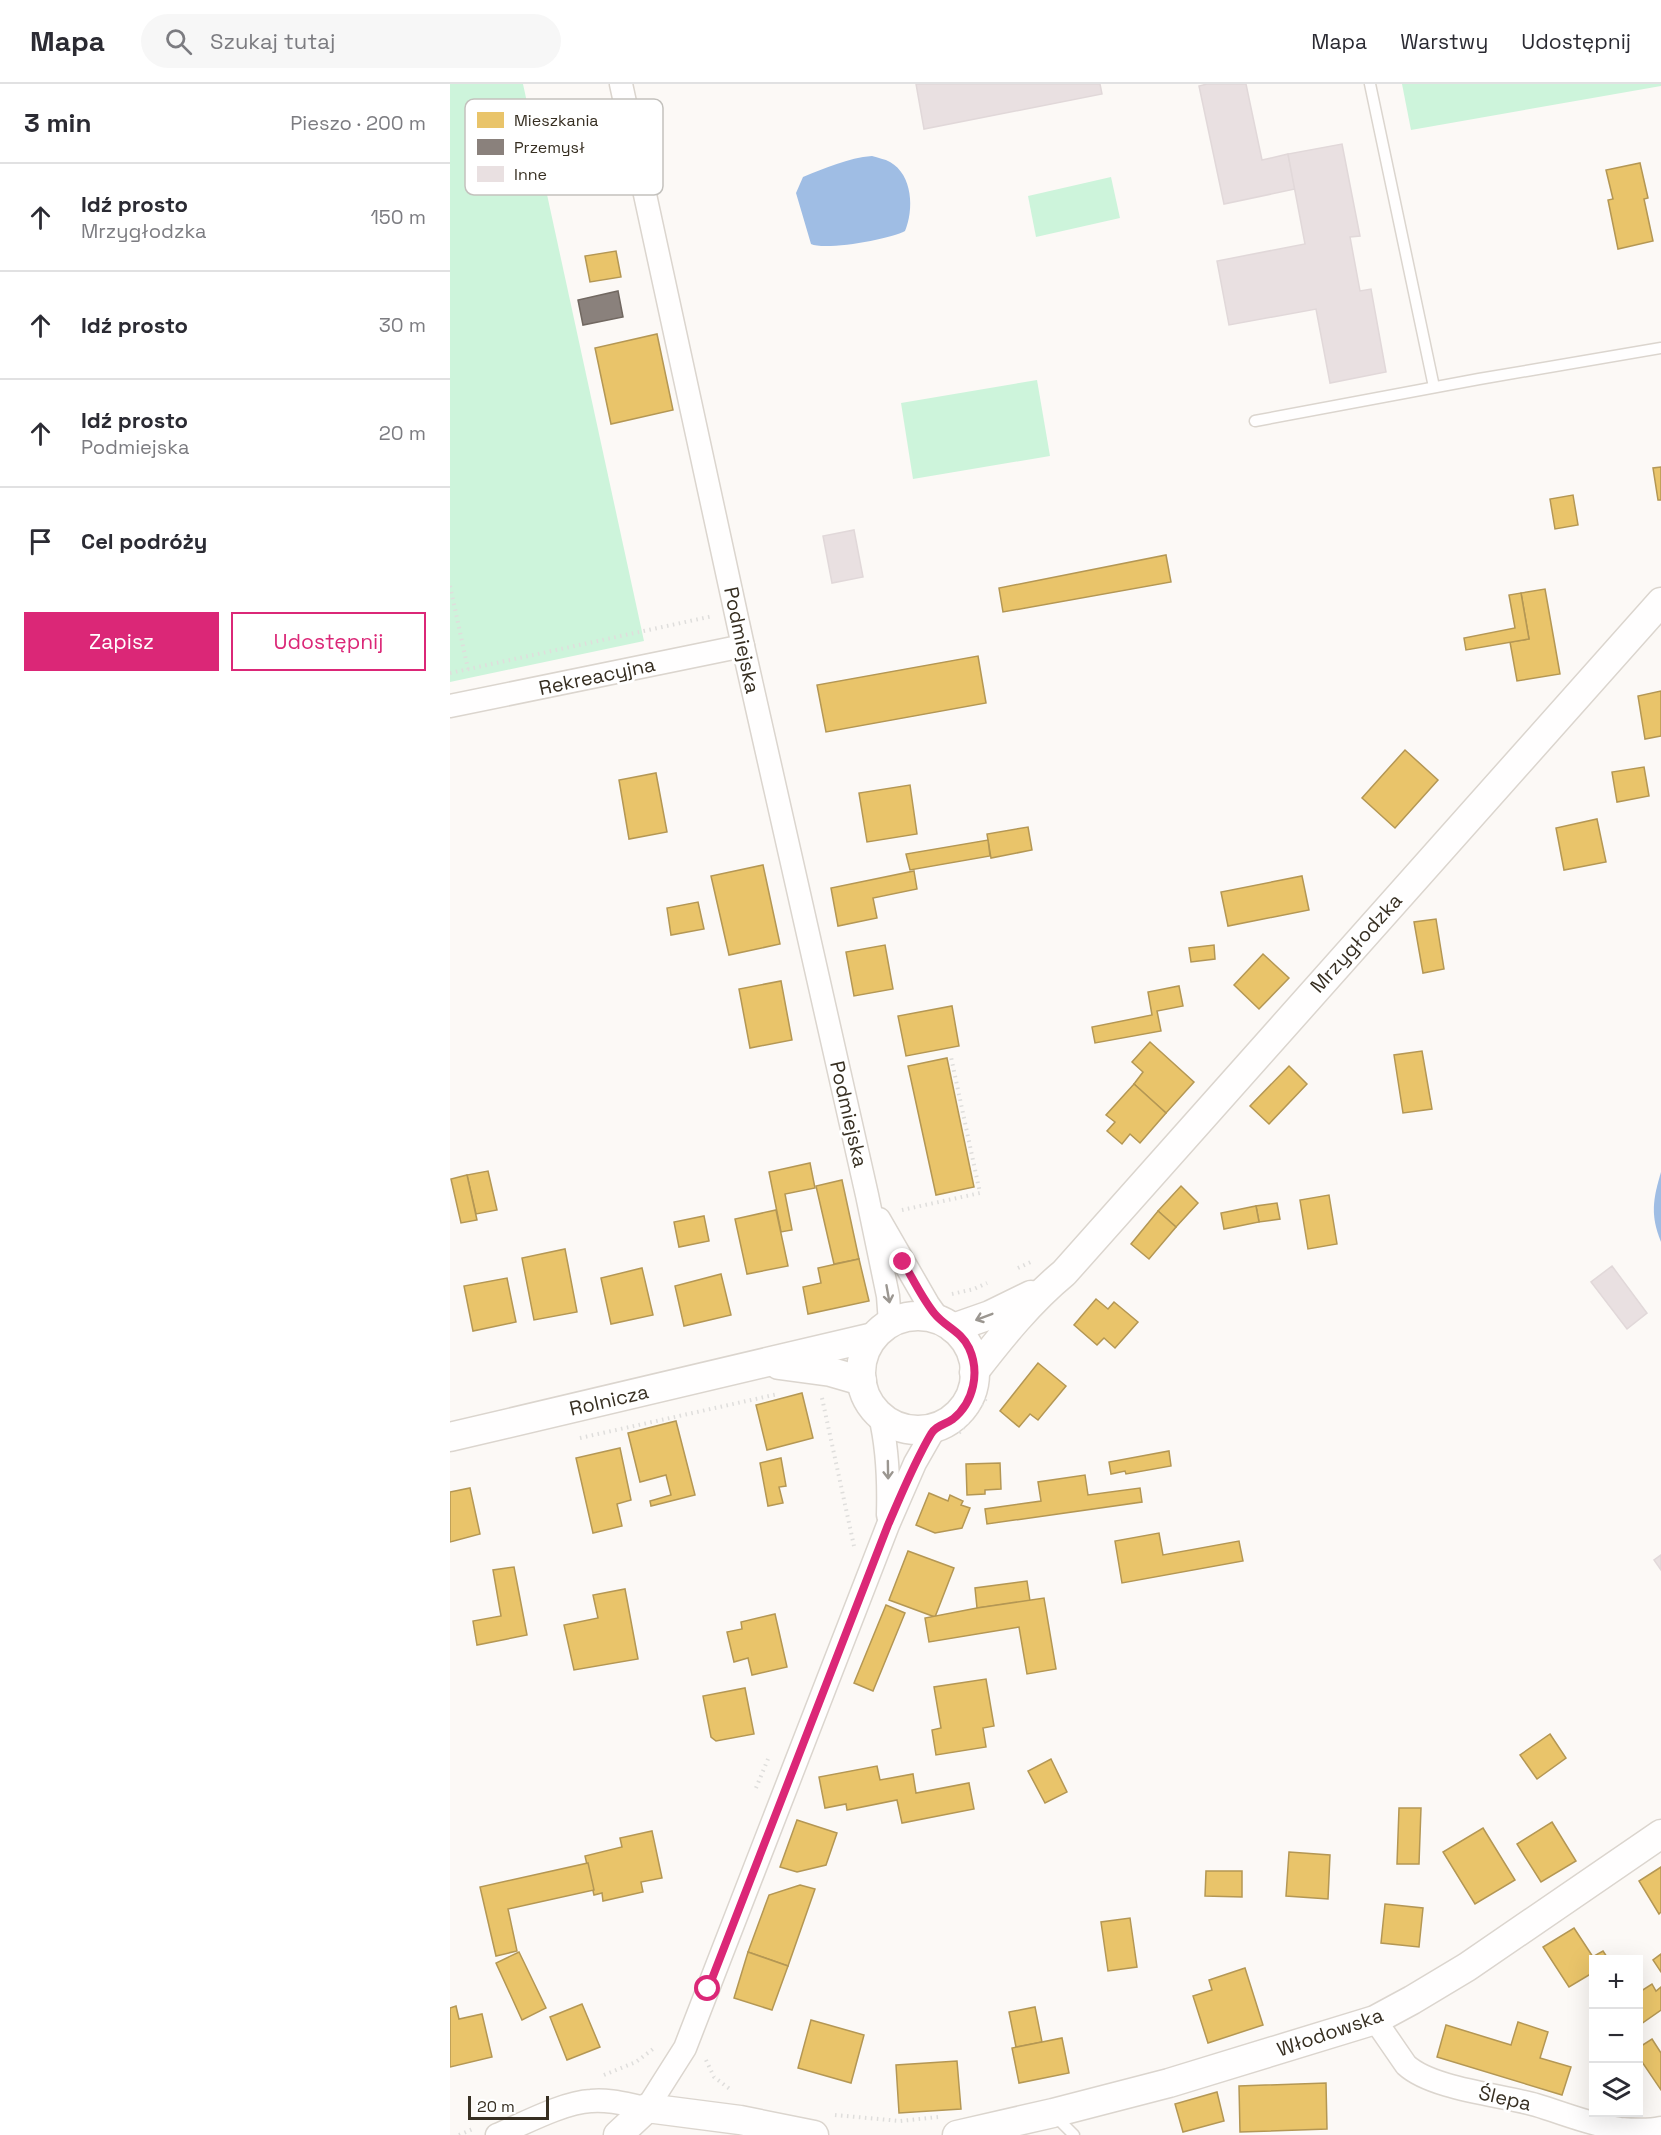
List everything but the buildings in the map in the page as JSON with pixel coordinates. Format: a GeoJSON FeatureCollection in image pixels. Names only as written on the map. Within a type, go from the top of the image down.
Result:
{"type":"FeatureCollection","features":[{"type":"Feature","properties":{"kind":"street","name":"Podmiejska"},"geometry":{"type":"LineString","coordinates":[[621,84],[624,99]]}},
{"type":"Feature","properties":{"kind":"street","name":"Podmiejska"},"geometry":{"type":"LineString","coordinates":[[645,195],[743,646],[867,1195],[888,1296],[882,1330]]}},
{"type":"Feature","properties":{"kind":"street","name":"Mrzygłodzka"},"geometry":{"type":"LineString","coordinates":[[982,1383],[1008,1329],[1051,1283],[1064,1273],[1661,602]]}},
{"type":"Feature","properties":{"kind":"street","name":"Rekreacyjna"},"geometry":{"type":"LineString","coordinates":[[450,706],[743,646]]}},
{"type":"Feature","properties":{"kind":"street","name":"Podmiejska"},"geometry":{"type":"LineString","coordinates":[[867,1195],[927,1304],[947,1324]]}},
{"type":"Feature","properties":{"kind":"street","name":"Mrzygłodzka"},"geometry":{"type":"LineString","coordinates":[[947,1324],[990,1315],[1051,1283]]}},
{"type":"Feature","properties":{"kind":"street"},"geometry":{"type":"LineString","coordinates":[[618,2135],[647,2108],[685,2048],[888,1525],[915,1463],[945,1433],[952,1419],[966,1404],[974,1386],[982,1383],[969,1347],[947,1324],[923,1316],[905,1317],[882,1330],[866,1351],[861,1368],[862,1381],[869,1402],[880,1416],[896,1426],[945,1433]]}},
{"type":"Feature","properties":{"kind":"street","name":"Rolnicza"},"geometry":{"type":"LineString","coordinates":[[450,1437],[768,1364],[882,1330]]}},
{"type":"Feature","properties":{"kind":"street","name":"Rolnicza"},"geometry":{"type":"LineString","coordinates":[[768,1364],[831,1372],[862,1381]]}},
{"type":"Feature","properties":{"kind":"street"},"geometry":{"type":"LineString","coordinates":[[880,1416],[889,1465],[888,1525]]}},
{"type":"Feature","properties":{"kind":"street","name":"Włodowska"},"geometry":{"type":"LineString","coordinates":[[950,2126],[1053,2113],[1169,2083],[1375,2020],[1467,1967],[1661,1834]]}},
{"type":"Feature","properties":{"kind":"street","name":"Ślepa"},"geometry":{"type":"LineString","coordinates":[[1375,2020],[1406,2065],[1429,2078],[1618,2128],[1638,2130],[1661,2128]]}},
{"type":"Feature","properties":{"kind":"street"},"geometry":{"type":"LineString","coordinates":[[497,2135],[531,2129],[571,2105],[608,2100],[647,2108],[740,2120],[821,2124]]}},
{"type":"Feature","properties":{"kind":"lane"},"geometry":{"type":"LineString","coordinates":[[1370,84],[1434,387]]}},
{"type":"Feature","properties":{"kind":"lane"},"geometry":{"type":"LineString","coordinates":[[1255,421],[1661,348]]}},
{"type":"Feature","properties":{"kind":"lane"},"geometry":{"type":"LineString","coordinates":[[1053,2113],[1074,2135]]}},
{"type":"Feature","properties":{"kind":"path"},"geometry":{"type":"LineString","coordinates":[[450,586],[468,669]]}},
{"type":"Feature","properties":{"kind":"path"},"geometry":{"type":"LineString","coordinates":[[450,673],[736,611]]}},
{"type":"Feature","properties":{"kind":"path"},"geometry":{"type":"LineString","coordinates":[[891,1212],[980,1193],[951,1057]]}},
{"type":"Feature","properties":{"kind":"path"},"geometry":{"type":"LineString","coordinates":[[945,1433],[982,1383]]}},
{"type":"Feature","properties":{"kind":"path"},"geometry":{"type":"LineString","coordinates":[[577,1438],[784,1392]]}},
{"type":"Feature","properties":{"kind":"path"},"geometry":{"type":"LineString","coordinates":[[821,1396],[854,1546]]}},
{"type":"Feature","properties":{"kind":"path"},"geometry":{"type":"LineString","coordinates":[[756,1788],[769,1755]]}},
{"type":"Feature","properties":{"kind":"path"},"geometry":{"type":"LineString","coordinates":[[705,2052],[706,2062],[714,2078],[738,2092]]}},
{"type":"Feature","properties":{"kind":"path"},"geometry":{"type":"LineString","coordinates":[[821,2124],[900,2121],[950,2126]]}},
{"type":"Feature","properties":{"kind":"green space"},"geometry":{"type":"Polygon","coordinates":[[[450,84],[523,84],[526,99],[465,99],[465,195],[547,195],[644,641],[450,682],[450,84]]]}},
{"type":"Feature","properties":{"kind":"green space"},"geometry":{"type":"Polygon","coordinates":[[[1402,84],[1661,84],[1661,86],[1411,130],[1402,84]]]}},
{"type":"Feature","properties":{"kind":"green space"},"geometry":{"type":"Polygon","coordinates":[[[1111,177],[1120,218],[1036,237],[1028,196],[1111,177]]]}},
{"type":"Feature","properties":{"kind":"green space"},"geometry":{"type":"Polygon","coordinates":[[[1037,380],[1050,456],[913,479],[901,403],[1037,380]]]}},
{"type":"Feature","properties":{"kind":"water"},"geometry":{"type":"Polygon","coordinates":[[[872,156],[888,161],[898,168],[907,184],[910,194],[910,213],[905,231],[858,243],[830,246],[811,244],[796,193],[803,177],[845,161],[872,156]]]}},
{"type":"Feature","properties":{"kind":"water"},"geometry":{"type":"Polygon","coordinates":[[[1661,1172],[1661,1242],[1655,1223],[1654,1207],[1661,1172]]]}},
{"type":"Feature","properties":{"kind":"route"},"geometry":{"type":"LineString","coordinates":[[708,1989],[888,1525],[915,1463],[935,1428],[952,1419],[966,1404],[974,1386],[975,1366],[969,1347],[957,1331],[940,1321],[927,1304],[903,1262]]}}]}
